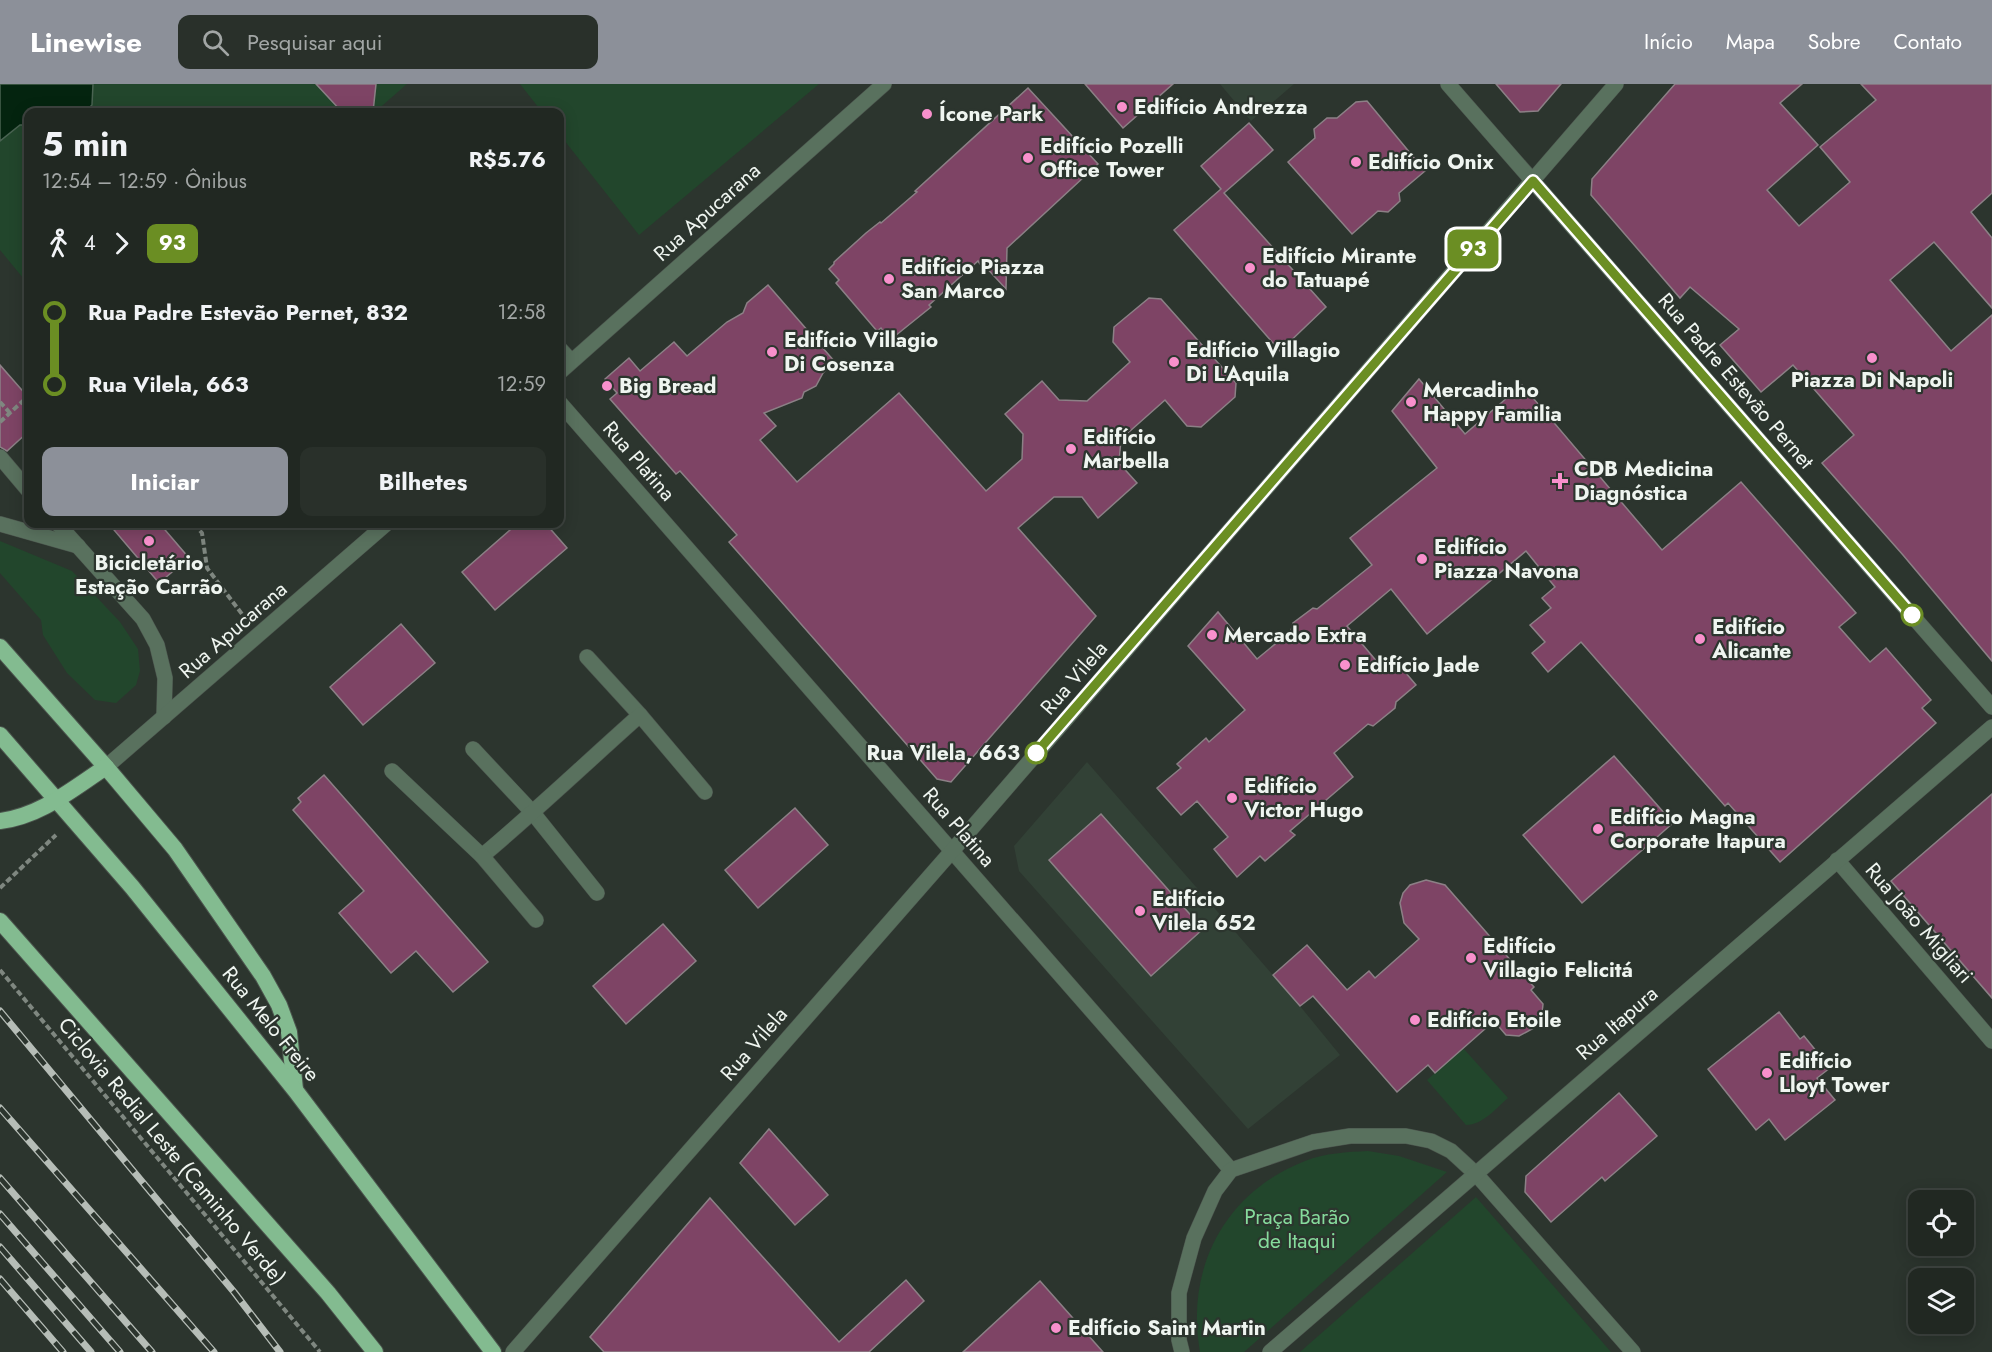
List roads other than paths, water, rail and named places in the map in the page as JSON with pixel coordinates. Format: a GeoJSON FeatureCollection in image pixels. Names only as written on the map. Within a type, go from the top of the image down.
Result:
{"type":"FeatureCollection","features":[{"type":"Feature","properties":{"kind":"highway"},"geometry":{"type":"LineString","coordinates":[[0,646],[176,849],[263,976],[279,1005],[289,1032],[295,1090]]}},
{"type":"Feature","properties":{"kind":"highway","name":"Rua Melo Freire"},"geometry":{"type":"LineString","coordinates":[[0,735],[132,887],[295,1090],[493,1352]]}},
{"type":"Feature","properties":{"kind":"highway"},"geometry":{"type":"LineString","coordinates":[[0,821],[28,816],[57,800],[106,767]]}},
{"type":"Feature","properties":{"kind":"highway"},"geometry":{"type":"LineString","coordinates":[[0,921],[328,1293],[375,1352]]}},
{"type":"Feature","properties":{"kind":"street","name":"Rua Apucarana"},"geometry":{"type":"LineString","coordinates":[[565,367],[884,84]]}},
{"type":"Feature","properties":{"kind":"street","name":"Rua Padre Estevão Pernet"},"geometry":{"type":"LineString","coordinates":[[1448,84],[1992,707]]}},
{"type":"Feature","properties":{"kind":"street","name":"Rua Vilela"},"geometry":{"type":"LineString","coordinates":[[513,1352],[952,851],[1616,84]]}},
{"type":"Feature","properties":{"kind":"street","name":"Rua Platina"},"geometry":{"type":"LineString","coordinates":[[564,408],[1232,1170]]}},
{"type":"Feature","properties":{"kind":"street"},"geometry":{"type":"LineString","coordinates":[[0,457],[24,485]]}},
{"type":"Feature","properties":{"kind":"street"},"geometry":{"type":"LineString","coordinates":[[0,524],[78,546]]}},
{"type":"Feature","properties":{"kind":"street"},"geometry":{"type":"LineString","coordinates":[[62,528],[143,619],[157,645],[165,678],[165,717]]}},
{"type":"Feature","properties":{"kind":"street","name":"Rua Apucarana"},"geometry":{"type":"LineString","coordinates":[[106,767],[381,528]]}},
{"type":"Feature","properties":{"kind":"street"},"geometry":{"type":"LineString","coordinates":[[587,657],[705,792]]}},
{"type":"Feature","properties":{"kind":"street"},"geometry":{"type":"LineString","coordinates":[[482,856],[533,813],[576,771],[640,715]]}},
{"type":"Feature","properties":{"kind":"street","name":"Rua Itapura"},"geometry":{"type":"LineString","coordinates":[[1270,1352],[1992,727]]}},
{"type":"Feature","properties":{"kind":"street"},"geometry":{"type":"LineString","coordinates":[[473,749],[533,813],[597,893]]}},
{"type":"Feature","properties":{"kind":"street"},"geometry":{"type":"LineString","coordinates":[[392,771],[482,856],[536,920]]}},
{"type":"Feature","properties":{"kind":"street","name":"Rua João Migliari"},"geometry":{"type":"LineString","coordinates":[[1837,860],[1992,1041]]}},
{"type":"Feature","properties":{"kind":"street"},"geometry":{"type":"LineString","coordinates":[[1182,1352],[1179,1340],[1179,1293],[1194,1238],[1215,1191],[1232,1170],[1313,1142],[1350,1136],[1406,1136],[1431,1141],[1451,1151],[1476,1174],[1633,1352]]}},
{"type":"Feature","properties":{"kind":"railway"},"geometry":{"type":"LineString","coordinates":[[0,1011],[234,1292],[280,1352]]}},
{"type":"Feature","properties":{"kind":"railway"},"geometry":{"type":"LineString","coordinates":[[0,1108],[214,1352]]}},
{"type":"Feature","properties":{"kind":"railway"},"geometry":{"type":"LineString","coordinates":[[0,1178],[152,1352]]}},
{"type":"Feature","properties":{"kind":"railway"},"geometry":{"type":"LineString","coordinates":[[0,1214],[120,1352]]}},
{"type":"Feature","properties":{"kind":"railway"},"geometry":{"type":"LineString","coordinates":[[0,1247],[91,1352]]}},
{"type":"Feature","properties":{"kind":"railway"},"geometry":{"type":"LineString","coordinates":[[0,1279],[63,1352]]}},
{"type":"Feature","properties":{"kind":"place","name":"Edifício Andrezza"},"geometry":{"type":"Point","coordinates":[1122,107]}},
{"type":"Feature","properties":{"kind":"place","name":"Ícone Park"},"geometry":{"type":"Point","coordinates":[927,114]}},
{"type":"Feature","properties":{"kind":"place","name":"Edifício Pozelli Office Tower"},"geometry":{"type":"Point","coordinates":[1028,158]}},
{"type":"Feature","properties":{"kind":"place","name":"Edifício Onix"},"geometry":{"type":"Point","coordinates":[1356,162]}},
{"type":"Feature","properties":{"kind":"place","name":"Edifício Mirante do Tatuapé"},"geometry":{"type":"Point","coordinates":[1250,268]}},
{"type":"Feature","properties":{"kind":"place","name":"Edifício Piazza San Marco"},"geometry":{"type":"Point","coordinates":[889,279]}},
{"type":"Feature","properties":{"kind":"place","name":"Edifício Villagio Di Cosenza"},"geometry":{"type":"Point","coordinates":[772,352]}},
{"type":"Feature","properties":{"kind":"place","name":"Piazza Di Napoli"},"geometry":{"type":"Point","coordinates":[1872,358]}},
{"type":"Feature","properties":{"kind":"place","name":"Edifício Villagio Di L'Aquila"},"geometry":{"type":"Point","coordinates":[1174,362]}},
{"type":"Feature","properties":{"kind":"place","name":"Big Bread"},"geometry":{"type":"Point","coordinates":[607,386]}},
{"type":"Feature","properties":{"kind":"place","name":"Mercadinho Happy Familia"},"geometry":{"type":"Point","coordinates":[1411,402]}},
{"type":"Feature","properties":{"kind":"place","name":"Edifício Marbella"},"geometry":{"type":"Point","coordinates":[1071,449]}},
{"type":"Feature","properties":{"kind":"place","name":"CDB Medicina Diagnóstica"},"geometry":{"type":"Point","coordinates":[1560,481]}},
{"type":"Feature","properties":{"kind":"place","name":"Bicicletário Estação Carrão"},"geometry":{"type":"Point","coordinates":[149,541]}},
{"type":"Feature","properties":{"kind":"place","name":"Edifício Piazza Navona"},"geometry":{"type":"Point","coordinates":[1422,559]}},
{"type":"Feature","properties":{"kind":"place","name":"Mercado Extra"},"geometry":{"type":"Point","coordinates":[1212,635]}},
{"type":"Feature","properties":{"kind":"place","name":"Edifício Alicante"},"geometry":{"type":"Point","coordinates":[1700,639]}},
{"type":"Feature","properties":{"kind":"place","name":"Edifício Jade"},"geometry":{"type":"Point","coordinates":[1345,665]}},
{"type":"Feature","properties":{"kind":"place","name":"Rua Vilela, 663"},"geometry":{"type":"Point","coordinates":[1036,753]}},
{"type":"Feature","properties":{"kind":"place","name":"Edifício Victor Hugo"},"geometry":{"type":"Point","coordinates":[1232,798]}},
{"type":"Feature","properties":{"kind":"place","name":"Edifício Magna Corporate Itapura"},"geometry":{"type":"Point","coordinates":[1598,829]}},
{"type":"Feature","properties":{"kind":"place","name":"Edifício Vilela 652"},"geometry":{"type":"Point","coordinates":[1140,911]}},
{"type":"Feature","properties":{"kind":"place","name":"Edifício Villagio Felicitá"},"geometry":{"type":"Point","coordinates":[1471,958]}},
{"type":"Feature","properties":{"kind":"place","name":"Edifício Etoile"},"geometry":{"type":"Point","coordinates":[1415,1020]}},
{"type":"Feature","properties":{"kind":"place","name":"Edifício Lloyt Tower"},"geometry":{"type":"Point","coordinates":[1767,1073]}},
{"type":"Feature","properties":{"kind":"place","name":"Edifício Saint Martin"},"geometry":{"type":"Point","coordinates":[1056,1328]}},
{"type":"Feature","properties":{"kind":"park label","name":"Praça Barão de Itaqui"},"geometry":{"type":"Point","coordinates":[1297,1229]}}]}
